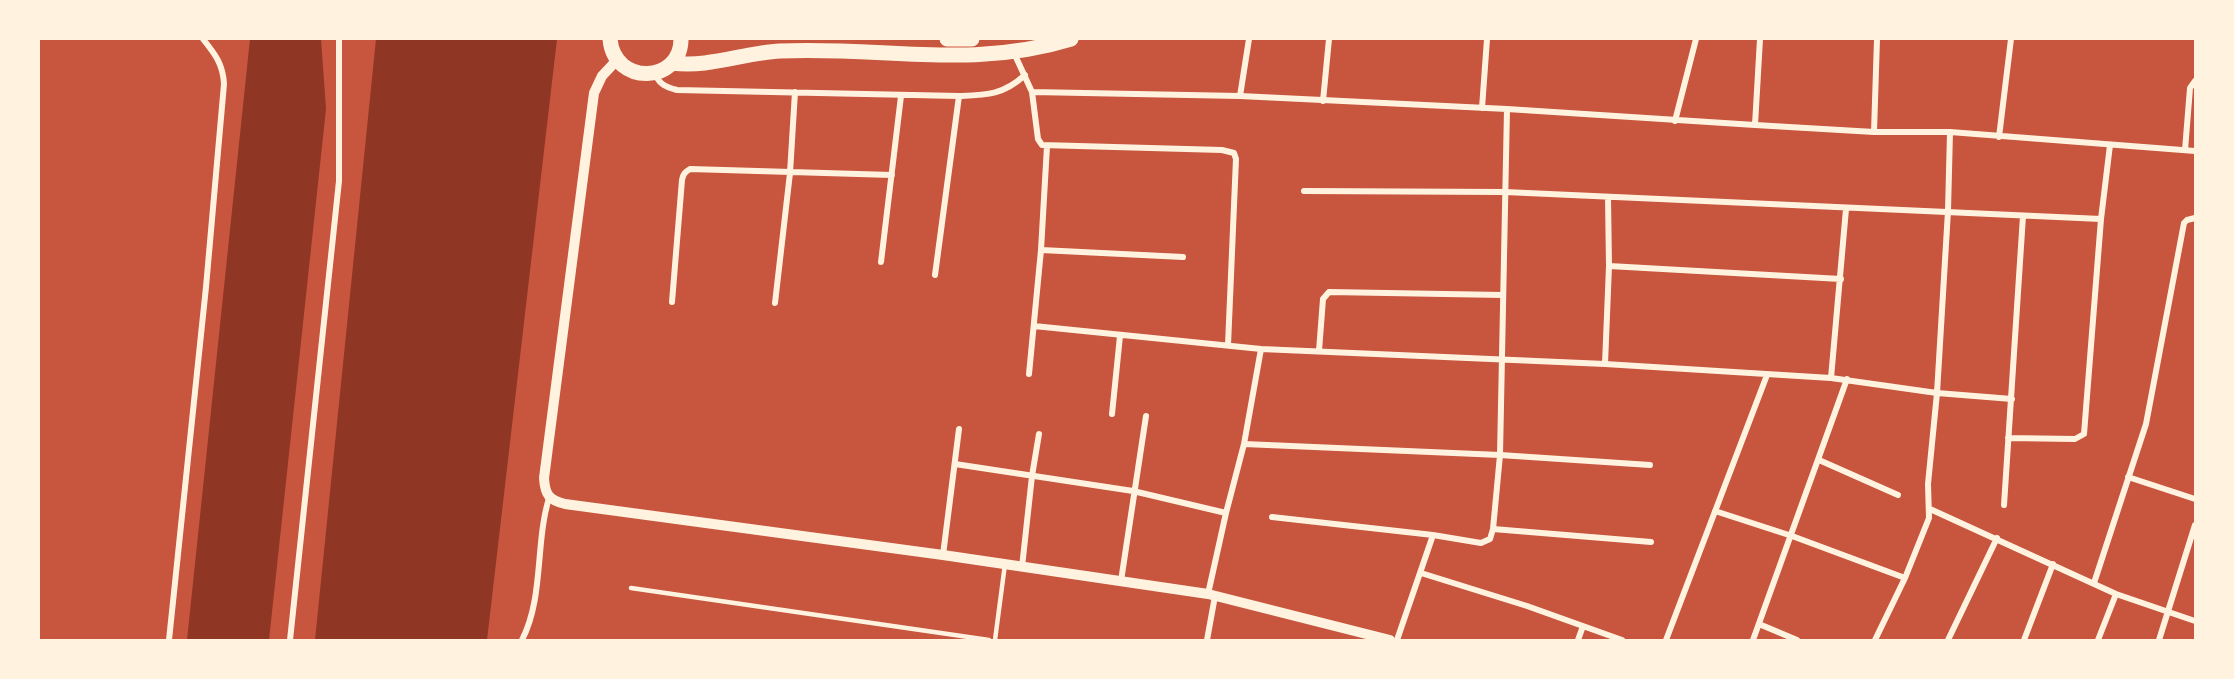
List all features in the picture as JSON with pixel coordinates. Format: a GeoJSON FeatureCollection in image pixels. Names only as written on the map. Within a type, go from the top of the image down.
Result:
{"type":"FeatureCollection","features":[{"type":"Feature","properties":{"kind":"highway"},"geometry":{"type":"LineString","coordinates":[[598,39],[613,50],[634,72],[654,73],[672,63],[678,54],[681,39]]}},
{"type":"Feature","properties":{"kind":"highway"},"geometry":{"type":"LineString","coordinates":[[947,39],[972,39]]}},
{"type":"Feature","properties":{"kind":"highway"},"geometry":{"type":"LineString","coordinates":[[672,63],[703,64],[780,51],[956,56],[1014,52],[1071,39]]}},
{"type":"Feature","properties":{"kind":"street"},"geometry":{"type":"LineString","coordinates":[[169,640],[206,287],[224,84],[218,58],[202,39]]}},
{"type":"Feature","properties":{"kind":"street"},"geometry":{"type":"LineString","coordinates":[[290,640],[339,181],[339,39]]}},
{"type":"Feature","properties":{"kind":"street"},"geometry":{"type":"LineString","coordinates":[[1240,96],[1249,39]]}},
{"type":"Feature","properties":{"kind":"street"},"geometry":{"type":"LineString","coordinates":[[1323,101],[1329,39]]}},
{"type":"Feature","properties":{"kind":"street"},"geometry":{"type":"LineString","coordinates":[[1482,108],[1487,39]]}},
{"type":"Feature","properties":{"kind":"street"},"geometry":{"type":"LineString","coordinates":[[1675,121],[1696,39]]}},
{"type":"Feature","properties":{"kind":"street"},"geometry":{"type":"LineString","coordinates":[[1755,125],[1760,39]]}},
{"type":"Feature","properties":{"kind":"street"},"geometry":{"type":"LineString","coordinates":[[1874,132],[1876,39]]}},
{"type":"Feature","properties":{"kind":"street"},"geometry":{"type":"LineString","coordinates":[[2000,137],[2011,39]]}},
{"type":"Feature","properties":{"kind":"street"},"geometry":{"type":"LineString","coordinates":[[613,50],[594,93],[544,478],[545,492],[549,498],[565,504],[943,555],[1212,595],[1359,636],[1390,640]]}},
{"type":"Feature","properties":{"kind":"street"},"geometry":{"type":"LineString","coordinates":[[1014,52],[1032,92],[1039,143],[1047,146],[1222,150],[1234,153],[1236,159],[1228,345]]}},
{"type":"Feature","properties":{"kind":"street"},"geometry":{"type":"LineString","coordinates":[[654,73],[659,82],[667,88],[677,90],[901,96],[959,96],[997,93],[1014,85],[1025,75]]}},
{"type":"Feature","properties":{"kind":"street"},"geometry":{"type":"LineString","coordinates":[[2185,150],[2190,88],[2195,81]]}},
{"type":"Feature","properties":{"kind":"street"},"geometry":{"type":"LineString","coordinates":[[775,303],[790,173],[795,92]]}},
{"type":"Feature","properties":{"kind":"street"},"geometry":{"type":"LineString","coordinates":[[1032,92],[1240,96],[1506,109],[1874,132],[1950,132],[2195,151]]}},
{"type":"Feature","properties":{"kind":"street"},"geometry":{"type":"LineString","coordinates":[[881,262],[901,96]]}},
{"type":"Feature","properties":{"kind":"street"},"geometry":{"type":"LineString","coordinates":[[935,275],[959,96]]}},
{"type":"Feature","properties":{"kind":"street"},"geometry":{"type":"LineString","coordinates":[[1272,517],[1486,542],[1490,539],[1500,455],[1506,109]]}},
{"type":"Feature","properties":{"kind":"street"},"geometry":{"type":"LineString","coordinates":[[1875,640],[1905,578],[1927,525],[1930,508],[1928,484],[1937,393],[1948,211],[1950,132]]}},
{"type":"Feature","properties":{"kind":"street"},"geometry":{"type":"LineString","coordinates":[[2008,438],[2075,439],[2084,434],[2101,219],[2110,145]]}},
{"type":"Feature","properties":{"kind":"street"},"geometry":{"type":"LineString","coordinates":[[1029,374],[1041,250],[1047,146]]}},
{"type":"Feature","properties":{"kind":"street"},"geometry":{"type":"LineString","coordinates":[[672,302],[683,174],[690,170],[892,175]]}},
{"type":"Feature","properties":{"kind":"street"},"geometry":{"type":"LineString","coordinates":[[1304,191],[1505,192],[2101,219]]}},
{"type":"Feature","properties":{"kind":"street"},"geometry":{"type":"LineString","coordinates":[[1605,364],[1609,266],[1608,197]]}},
{"type":"Feature","properties":{"kind":"street"},"geometry":{"type":"LineString","coordinates":[[1831,378],[1842,279],[1846,209]]}},
{"type":"Feature","properties":{"kind":"street"},"geometry":{"type":"LineString","coordinates":[[2004,505],[2023,216]]}},
{"type":"Feature","properties":{"kind":"street"},"geometry":{"type":"LineString","coordinates":[[2094,583],[2146,424],[2184,223],[2195,218]]}},
{"type":"Feature","properties":{"kind":"street"},"geometry":{"type":"LineString","coordinates":[[1041,250],[1183,258]]}},
{"type":"Feature","properties":{"kind":"street"},"geometry":{"type":"LineString","coordinates":[[1609,266],[1842,279]]}},
{"type":"Feature","properties":{"kind":"street"},"geometry":{"type":"LineString","coordinates":[[1319,351],[1323,298],[1329,292],[1503,295]]}},
{"type":"Feature","properties":{"kind":"street"},"geometry":{"type":"LineString","coordinates":[[1034,327],[1261,349],[1605,364],[1847,379],[1937,393],[2012,399]]}},
{"type":"Feature","properties":{"kind":"street"},"geometry":{"type":"LineString","coordinates":[[1112,414],[1120,336]]}},
{"type":"Feature","properties":{"kind":"street"},"geometry":{"type":"LineString","coordinates":[[1207,640],[1226,513],[1244,444],[1261,349]]}},
{"type":"Feature","properties":{"kind":"street"},"geometry":{"type":"LineString","coordinates":[[1666,640],[1767,375]]}},
{"type":"Feature","properties":{"kind":"street"},"geometry":{"type":"LineString","coordinates":[[1753,640],[1847,379]]}},
{"type":"Feature","properties":{"kind":"street"},"geometry":{"type":"LineString","coordinates":[[1121,581],[1146,416]]}},
{"type":"Feature","properties":{"kind":"street"},"geometry":{"type":"LineString","coordinates":[[943,555],[959,429]]}},
{"type":"Feature","properties":{"kind":"street"},"geometry":{"type":"LineString","coordinates":[[1022,567],[1039,434]]}},
{"type":"Feature","properties":{"kind":"street"},"geometry":{"type":"LineString","coordinates":[[1244,444],[1500,455],[1650,465]]}},
{"type":"Feature","properties":{"kind":"street"},"geometry":{"type":"LineString","coordinates":[[1819,460],[1898,495]]}},
{"type":"Feature","properties":{"kind":"street"},"geometry":{"type":"LineString","coordinates":[[955,464],[1133,490],[1226,513]]}},
{"type":"Feature","properties":{"kind":"street"},"geometry":{"type":"LineString","coordinates":[[2128,477],[2195,499]]}},
{"type":"Feature","properties":{"kind":"street"},"geometry":{"type":"LineString","coordinates":[[522,640],[532,616],[541,529],[549,498]]}},
{"type":"Feature","properties":{"kind":"street"},"geometry":{"type":"LineString","coordinates":[[1930,508],[2116,594],[2195,621]]}},
{"type":"Feature","properties":{"kind":"street"},"geometry":{"type":"LineString","coordinates":[[1715,511],[1792,536],[1905,578]]}},
{"type":"Feature","properties":{"kind":"street"},"geometry":{"type":"LineString","coordinates":[[2159,640],[2195,525]]}},
{"type":"Feature","properties":{"kind":"street"},"geometry":{"type":"LineString","coordinates":[[1493,529],[1651,542]]}},
{"type":"Feature","properties":{"kind":"street"},"geometry":{"type":"LineString","coordinates":[[1397,640],[1433,535]]}},
{"type":"Feature","properties":{"kind":"street"},"geometry":{"type":"LineString","coordinates":[[1948,640],[1997,538]]}},
{"type":"Feature","properties":{"kind":"street"},"geometry":{"type":"LineString","coordinates":[[2024,640],[2053,564]]}},
{"type":"Feature","properties":{"kind":"street"},"geometry":{"type":"LineString","coordinates":[[1421,573],[1622,640]]}},
{"type":"Feature","properties":{"kind":"street"},"geometry":{"type":"LineString","coordinates":[[2098,640],[2116,594]]}},
{"type":"Feature","properties":{"kind":"street"},"geometry":{"type":"LineString","coordinates":[[1759,624],[1797,640]]}},
{"type":"Feature","properties":{"kind":"street"},"geometry":{"type":"LineString","coordinates":[[1578,640],[1583,626]]}},
{"type":"Feature","properties":{"kind":"lane"},"geometry":{"type":"LineString","coordinates":[[995,640],[1005,564]]}},
{"type":"Feature","properties":{"kind":"lane"},"geometry":{"type":"LineString","coordinates":[[631,588],[989,640]]}},
{"type":"Feature","properties":{"kind":"shaded area"},"geometry":{"type":"Polygon","coordinates":[[[250,39],[321,39],[326,109],[269,640],[187,640],[250,39]]]}},
{"type":"Feature","properties":{"kind":"shaded area"},"geometry":{"type":"Polygon","coordinates":[[[376,39],[557,39],[487,640],[315,640],[376,39]]]}}]}
